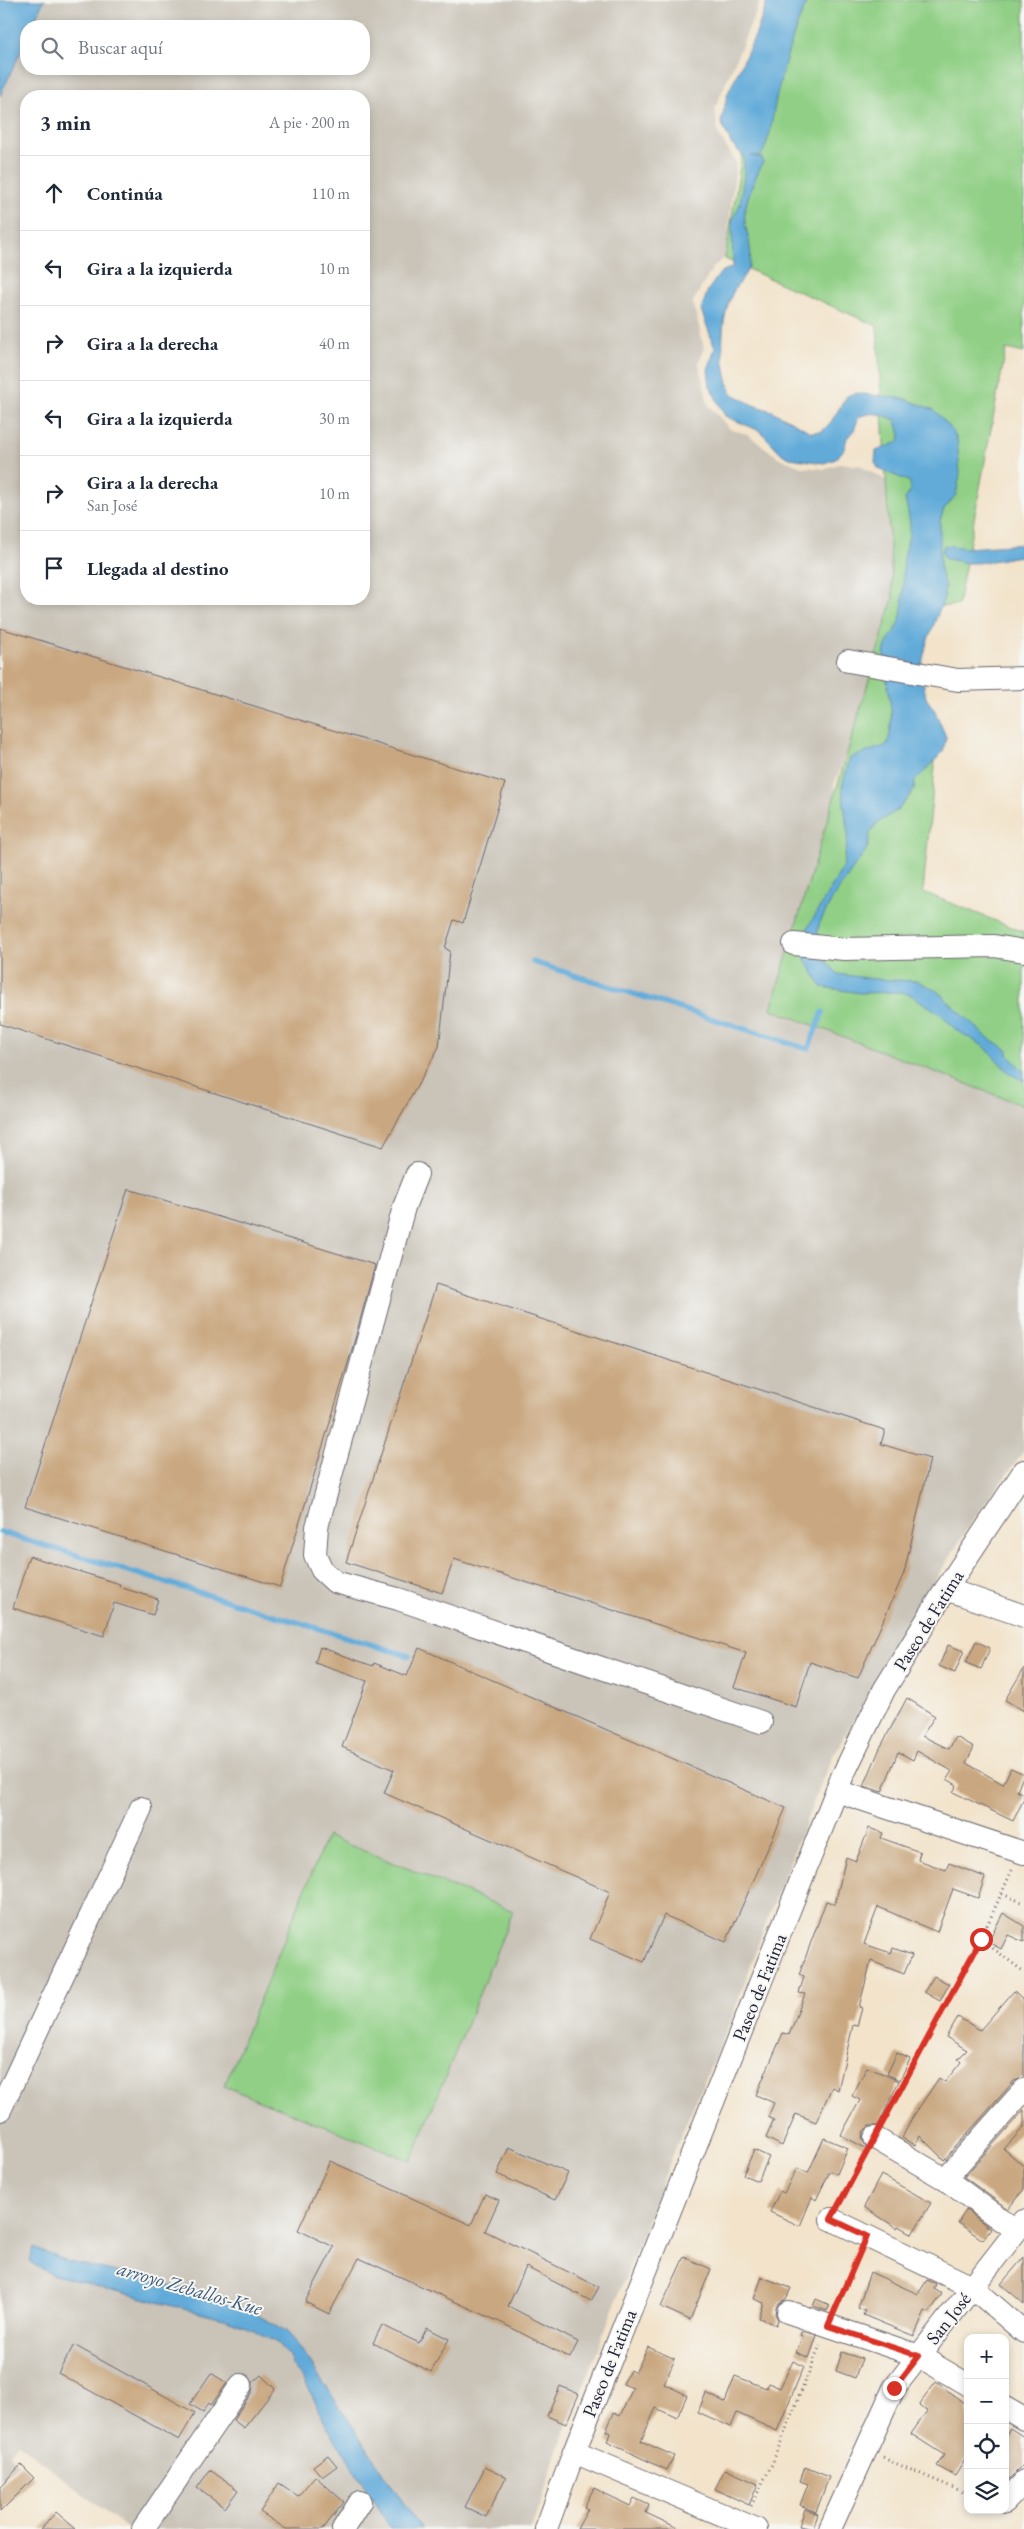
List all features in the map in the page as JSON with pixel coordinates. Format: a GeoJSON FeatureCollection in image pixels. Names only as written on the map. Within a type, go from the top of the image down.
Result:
{"type":"FeatureCollection","features":[{"type":"Feature","properties":{"kind":"street"},"geometry":{"type":"LineString","coordinates":[[848,662],[958,680],[1024,678]]}},
{"type":"Feature","properties":{"kind":"street"},"geometry":{"type":"LineString","coordinates":[[794,944],[844,949],[994,946],[1024,951]]}},
{"type":"Feature","properties":{"kind":"street"},"geometry":{"type":"LineString","coordinates":[[417,1174],[404,1207],[317,1527],[315,1555],[322,1570],[335,1582],[398,1599],[761,1722]]}},
{"type":"Feature","properties":{"kind":"street","name":"Paseo de Fatima"},"geometry":{"type":"LineString","coordinates":[[546,2529],[574,2452],[837,1791],[884,1690],[946,1589],[1023,1474]]}},
{"type":"Feature","properties":{"kind":"street"},"geometry":{"type":"LineString","coordinates":[[946,1589],[1024,1616]]}},
{"type":"Feature","properties":{"kind":"street"},"geometry":{"type":"LineString","coordinates":[[837,1791],[1022,1852]]}},
{"type":"Feature","properties":{"kind":"street"},"geometry":{"type":"LineString","coordinates":[[0,2110],[141,1808]]}},
{"type":"Feature","properties":{"kind":"street"},"geometry":{"type":"LineString","coordinates":[[945,2179],[1024,2090]]}},
{"type":"Feature","properties":{"kind":"street"},"geometry":{"type":"LineString","coordinates":[[874,2138],[945,2179],[1020,2226]]}},
{"type":"Feature","properties":{"kind":"street"},"geometry":{"type":"LineString","coordinates":[[831,2219],[972,2286],[1024,2332]]}},
{"type":"Feature","properties":{"kind":"street","name":"San José"},"geometry":{"type":"LineString","coordinates":[[830,2529],[894,2388],[1020,2226]]}},
{"type":"Feature","properties":{"kind":"street"},"geometry":{"type":"LineString","coordinates":[[788,2312],[919,2356],[964,2383]]}},
{"type":"Feature","properties":{"kind":"street"},"geometry":{"type":"LineString","coordinates":[[143,2529],[241,2385]]}},
{"type":"Feature","properties":{"kind":"street"},"geometry":{"type":"LineString","coordinates":[[1009,2410],[1024,2419]]}},
{"type":"Feature","properties":{"kind":"street"},"geometry":{"type":"LineString","coordinates":[[574,2452],[749,2526]]}},
{"type":"Feature","properties":{"kind":"street"},"geometry":{"type":"LineString","coordinates":[[1009,2498],[1024,2482]]}},
{"type":"Feature","properties":{"kind":"street"},"geometry":{"type":"LineString","coordinates":[[343,2529],[360,2502]]}},
{"type":"Feature","properties":{"kind":"path"},"geometry":{"type":"LineString","coordinates":[[831,2219],[981,1939],[1022,1852]]}},
{"type":"Feature","properties":{"kind":"path"},"geometry":{"type":"LineString","coordinates":[[1002,1894],[1024,1903]]}},
{"type":"Feature","properties":{"kind":"path"},"geometry":{"type":"LineString","coordinates":[[981,1939],[1024,1972]]}},
{"type":"Feature","properties":{"kind":"path"},"geometry":{"type":"LineString","coordinates":[[749,2526],[828,2326],[867,2236]]}},
{"type":"Feature","properties":{"kind":"path"},"geometry":{"type":"LineString","coordinates":[[866,2450],[964,2492]]}},
{"type":"Feature","properties":{"kind":"shaded area"},"geometry":{"type":"Polygon","coordinates":[[[34,0],[761,0],[715,108],[718,134],[736,162],[725,258],[714,266],[693,302],[704,348],[699,363],[708,405],[731,430],[747,434],[779,458],[801,467],[825,469],[841,463],[862,466],[899,488],[897,604],[878,649],[884,690],[847,754],[834,784],[841,854],[1024,1077],[1024,1451],[972,1521],[921,1603],[833,1756],[769,1914],[731,2020],[679,2139],[559,2448],[531,2529],[128,2529],[18,2443],[9,2454],[18,2464],[0,2482],[0,64],[20,26],[20,75],[370,75],[370,20],[23,20],[34,0]]]}},
{"type":"Feature","properties":{"kind":"green space"},"geometry":{"type":"Polygon","coordinates":[[[767,0],[1024,0],[1024,353],[1006,349],[958,605],[924,608],[915,691],[935,767],[923,892],[1024,932],[1024,1106],[771,1009],[893,599],[877,326],[725,259],[767,0]]]}},
{"type":"Feature","properties":{"kind":"green space"},"geometry":{"type":"Polygon","coordinates":[[[327,1836],[513,1911],[411,2161],[224,2086],[327,1836]]]}},
{"type":"Feature","properties":{"kind":"water"},"geometry":{"type":"Polygon","coordinates":[[[0,0],[44,0],[35,20],[20,20],[20,53],[0,96],[0,0]]]}},
{"type":"Feature","properties":{"kind":"water"},"geometry":{"type":"Polygon","coordinates":[[[768,0],[808,0],[785,64],[767,143],[761,156],[751,156],[762,158],[763,162],[751,190],[745,213],[750,261],[748,269],[728,303],[723,329],[723,355],[731,393],[753,405],[772,411],[811,432],[822,431],[831,422],[847,396],[855,393],[905,399],[934,410],[949,426],[957,439],[960,474],[956,495],[944,509],[940,521],[940,570],[945,586],[944,598],[927,642],[921,667],[926,698],[935,711],[946,737],[943,752],[915,781],[914,790],[898,810],[877,823],[870,833],[868,847],[834,896],[820,922],[818,941],[823,958],[838,974],[873,979],[918,981],[937,991],[987,1037],[1008,1050],[1008,1055],[1024,1072],[1024,1081],[1009,1073],[985,1047],[956,1030],[942,1015],[911,995],[901,992],[860,993],[822,987],[805,959],[802,949],[803,936],[843,867],[848,836],[842,787],[850,758],[887,745],[890,733],[891,711],[884,655],[886,645],[900,620],[902,612],[904,559],[910,525],[905,499],[910,492],[910,482],[878,468],[875,462],[876,451],[899,442],[900,435],[896,420],[873,414],[859,417],[854,430],[847,438],[844,449],[836,459],[824,463],[790,458],[782,454],[760,431],[725,416],[710,386],[708,370],[715,348],[701,310],[708,290],[721,272],[733,267],[732,221],[740,204],[744,175],[744,156],[732,145],[721,122],[728,93],[756,34],[768,0]]]}},
{"type":"Feature","properties":{"kind":"water"},"geometry":{"type":"Polygon","coordinates":[[[1024,544],[1024,556],[978,563],[965,563],[945,559],[942,552],[944,545],[966,548],[1024,544]]]}},
{"type":"Feature","properties":{"kind":"water"},"geometry":{"type":"Polygon","coordinates":[[[33,2248],[69,2262],[151,2279],[252,2312],[286,2331],[297,2343],[421,2529],[391,2529],[328,2428],[305,2381],[292,2366],[289,2356],[277,2343],[254,2330],[227,2320],[51,2274],[31,2263],[29,2260],[33,2248]]]}},
{"type":"Feature","properties":{"kind":"building"},"geometry":{"type":"Polygon","coordinates":[[[0,628],[505,783],[463,923],[454,920],[445,948],[450,951],[439,1047],[383,1147],[0,1024],[0,628]]]}},
{"type":"Feature","properties":{"kind":"building"},"geometry":{"type":"Polygon","coordinates":[[[128,1189],[375,1265],[351,1353],[280,1587],[25,1507],[128,1189]]]}},
{"type":"Feature","properties":{"kind":"building"},"geometry":{"type":"Polygon","coordinates":[[[436,1285],[885,1430],[881,1444],[930,1459],[904,1573],[858,1678],[810,1662],[796,1707],[734,1687],[746,1653],[454,1559],[442,1593],[346,1562],[436,1285]]]}},
{"type":"Feature","properties":{"kind":"building"},"geometry":{"type":"Polygon","coordinates":[[[29,1556],[120,1584],[119,1587],[158,1599],[153,1615],[114,1603],[104,1636],[13,1608],[29,1556]]]}},
{"type":"Feature","properties":{"kind":"building"},"geometry":{"type":"Polygon","coordinates":[[[976,1641],[990,1648],[981,1669],[966,1663],[976,1641]]]}},
{"type":"Feature","properties":{"kind":"building"},"geometry":{"type":"Polygon","coordinates":[[[948,1645],[964,1651],[955,1673],[939,1666],[948,1645]]]}},
{"type":"Feature","properties":{"kind":"building"},"geometry":{"type":"Polygon","coordinates":[[[320,1647],[373,1666],[374,1663],[407,1676],[419,1648],[786,1808],[726,1942],[664,1915],[644,1962],[590,1939],[610,1892],[384,1793],[394,1770],[342,1747],[367,1681],[315,1663],[320,1647]]]}},
{"type":"Feature","properties":{"kind":"building"},"geometry":{"type":"Polygon","coordinates":[[[1024,1668],[1024,1711],[1005,1700],[1024,1668]]]}},
{"type":"Feature","properties":{"kind":"building"},"geometry":{"type":"Polygon","coordinates":[[[907,1698],[935,1716],[922,1736],[949,1749],[956,1737],[974,1747],[966,1763],[1003,1784],[1011,1768],[1024,1774],[1017,1791],[1024,1794],[1024,1799],[1013,1821],[953,1792],[957,1785],[947,1779],[952,1771],[917,1751],[913,1760],[898,1752],[882,1792],[864,1786],[880,1748],[907,1698]]]}},
{"type":"Feature","properties":{"kind":"building"},"geometry":{"type":"Polygon","coordinates":[[[869,1828],[883,1833],[881,1838],[920,1852],[918,1860],[946,1870],[949,1863],[985,1877],[978,1898],[953,1889],[937,1932],[878,1907],[864,1944],[891,1953],[893,1948],[912,1955],[904,1974],[871,1961],[859,2007],[862,2008],[857,2026],[853,2025],[838,2090],[832,2087],[816,2122],[796,2114],[782,2146],[766,2138],[774,2120],[768,2117],[774,2103],[756,2095],[783,2033],[789,2035],[805,1994],[799,1993],[804,1977],[799,1975],[826,1901],[835,1904],[846,1857],[856,1861],[869,1828]]]}},
{"type":"Feature","properties":{"kind":"building"},"geometry":{"type":"Polygon","coordinates":[[[1003,1913],[1024,1926],[1024,1942],[1008,1935],[1001,1949],[988,1942],[1003,1913]]]}},
{"type":"Feature","properties":{"kind":"building"},"geometry":{"type":"Polygon","coordinates":[[[934,1976],[949,1984],[940,2001],[924,1992],[934,1976]]]}},
{"type":"Feature","properties":{"kind":"building"},"geometry":{"type":"Polygon","coordinates":[[[1014,1991],[1024,2000],[1024,2077],[1014,2081],[944,2160],[920,2136],[915,2145],[902,2138],[912,2118],[939,2078],[945,2082],[961,2062],[958,2059],[967,2050],[946,2037],[958,2017],[980,2030],[1014,1991]]]}},
{"type":"Feature","properties":{"kind":"building"},"geometry":{"type":"Polygon","coordinates":[[[897,2053],[910,2059],[900,2080],[887,2074],[897,2053]]]}},
{"type":"Feature","properties":{"kind":"building"},"geometry":{"type":"Polygon","coordinates":[[[867,2067],[899,2081],[878,2126],[869,2126],[863,2132],[862,2138],[867,2149],[841,2135],[860,2100],[852,2096],[867,2067]]]}},
{"type":"Feature","properties":{"kind":"building"},"geometry":{"type":"Polygon","coordinates":[[[1024,2110],[1024,2127],[1004,2149],[1024,2166],[1024,2189],[1008,2209],[964,2177],[1024,2110]]]}},
{"type":"Feature","properties":{"kind":"building"},"geometry":{"type":"Polygon","coordinates":[[[824,2138],[848,2148],[837,2174],[830,2171],[816,2200],[812,2197],[800,2226],[770,2212],[780,2191],[784,2193],[797,2168],[808,2173],[824,2138]]]}},
{"type":"Feature","properties":{"kind":"building"},"geometry":{"type":"Polygon","coordinates":[[[509,2147],[568,2173],[555,2200],[497,2174],[509,2147]]]}},
{"type":"Feature","properties":{"kind":"building"},"geometry":{"type":"Polygon","coordinates":[[[754,2150],[769,2157],[758,2181],[743,2175],[754,2150]]]}},
{"type":"Feature","properties":{"kind":"building"},"geometry":{"type":"Polygon","coordinates":[[[330,2161],[471,2225],[485,2194],[499,2200],[485,2231],[599,2287],[591,2301],[526,2267],[508,2306],[578,2342],[570,2358],[500,2322],[359,2258],[329,2314],[305,2302],[334,2247],[298,2230],[330,2161]]]}},
{"type":"Feature","properties":{"kind":"building"},"geometry":{"type":"Polygon","coordinates":[[[881,2175],[931,2203],[912,2234],[898,2226],[897,2228],[864,2207],[881,2175]]]}},
{"type":"Feature","properties":{"kind":"building"},"geometry":{"type":"Polygon","coordinates":[[[966,2210],[991,2229],[983,2240],[958,2223],[966,2210]]]}},
{"type":"Feature","properties":{"kind":"building"},"geometry":{"type":"Polygon","coordinates":[[[684,2257],[711,2269],[690,2320],[661,2307],[684,2257]]]}},
{"type":"Feature","properties":{"kind":"building"},"geometry":{"type":"Polygon","coordinates":[[[1024,2257],[1024,2304],[1001,2284],[1024,2257]]]}},
{"type":"Feature","properties":{"kind":"building"},"geometry":{"type":"Polygon","coordinates":[[[870,2272],[918,2294],[927,2280],[936,2284],[934,2289],[942,2294],[929,2313],[925,2311],[914,2336],[863,2315],[865,2311],[858,2308],[870,2272]]]}},
{"type":"Feature","properties":{"kind":"building"},"geometry":{"type":"Polygon","coordinates":[[[762,2277],[791,2288],[786,2299],[776,2307],[775,2314],[778,2320],[776,2325],[759,2318],[764,2303],[754,2299],[762,2277]]]}},
{"type":"Feature","properties":{"kind":"building"},"geometry":{"type":"Polygon","coordinates":[[[816,2299],[830,2305],[827,2311],[813,2306],[816,2299]]]}},
{"type":"Feature","properties":{"kind":"building"},"geometry":{"type":"Polygon","coordinates":[[[382,2325],[419,2343],[427,2328],[449,2339],[431,2372],[373,2343],[382,2325]]]}},
{"type":"Feature","properties":{"kind":"building"},"geometry":{"type":"Polygon","coordinates":[[[802,2331],[817,2335],[809,2358],[796,2352],[803,2336],[800,2335],[802,2331]]]}},
{"type":"Feature","properties":{"kind":"building"},"geometry":{"type":"Polygon","coordinates":[[[74,2345],[195,2413],[179,2440],[58,2373],[74,2345]]]}},
{"type":"Feature","properties":{"kind":"building"},"geometry":{"type":"Polygon","coordinates":[[[648,2347],[675,2359],[664,2384],[687,2395],[677,2418],[656,2408],[641,2441],[674,2456],[667,2470],[607,2442],[610,2433],[606,2431],[614,2413],[620,2416],[633,2388],[623,2384],[630,2370],[635,2373],[648,2347]]]}},
{"type":"Feature","properties":{"kind":"building"},"geometry":{"type":"Polygon","coordinates":[[[842,2352],[862,2359],[855,2378],[836,2371],[842,2352]]]}},
{"type":"Feature","properties":{"kind":"building"},"geometry":{"type":"Polygon","coordinates":[[[793,2361],[804,2366],[777,2431],[737,2413],[731,2427],[698,2412],[706,2393],[725,2402],[735,2376],[766,2388],[768,2383],[780,2388],[793,2361]]]}},
{"type":"Feature","properties":{"kind":"building"},"geometry":{"type":"Polygon","coordinates":[[[211,2373],[227,2383],[211,2405],[209,2403],[203,2412],[190,2404],[211,2373]]]}},
{"type":"Feature","properties":{"kind":"building"},"geometry":{"type":"Polygon","coordinates":[[[261,2375],[275,2389],[244,2428],[233,2420],[252,2392],[253,2382],[261,2375]]]}},
{"type":"Feature","properties":{"kind":"building"},"geometry":{"type":"Polygon","coordinates":[[[936,2382],[964,2403],[964,2461],[955,2476],[937,2466],[944,2455],[911,2434],[927,2411],[919,2405],[936,2382]]]}},
{"type":"Feature","properties":{"kind":"building"},"geometry":{"type":"Polygon","coordinates":[[[560,2386],[579,2394],[566,2424],[547,2416],[560,2386]]]}},
{"type":"Feature","properties":{"kind":"building"},"geometry":{"type":"Polygon","coordinates":[[[1010,2428],[1024,2437],[1024,2464],[1009,2479],[1009,2469],[1010,2428]]]}},
{"type":"Feature","properties":{"kind":"building"},"geometry":{"type":"Polygon","coordinates":[[[328,2455],[337,2466],[322,2477],[313,2466],[328,2455]]]}},
{"type":"Feature","properties":{"kind":"building"},"geometry":{"type":"Polygon","coordinates":[[[21,2465],[34,2478],[0,2512],[0,2486],[21,2465]]]}},
{"type":"Feature","properties":{"kind":"building"},"geometry":{"type":"Polygon","coordinates":[[[485,2467],[506,2477],[486,2517],[465,2507],[485,2467]]]}},
{"type":"Feature","properties":{"kind":"building"},"geometry":{"type":"Polygon","coordinates":[[[805,2467],[829,2477],[816,2512],[800,2505],[808,2484],[800,2481],[805,2467]]]}},
{"type":"Feature","properties":{"kind":"building"},"geometry":{"type":"Polygon","coordinates":[[[725,2469],[758,2484],[749,2505],[715,2489],[725,2469]]]}},
{"type":"Feature","properties":{"kind":"building"},"geometry":{"type":"Polygon","coordinates":[[[210,2470],[238,2490],[225,2508],[197,2488],[210,2470]]]}},
{"type":"Feature","properties":{"kind":"building"},"geometry":{"type":"Polygon","coordinates":[[[315,2476],[344,2502],[323,2529],[286,2529],[260,2512],[279,2483],[298,2496],[315,2476]]]}},
{"type":"Feature","properties":{"kind":"building"},"geometry":{"type":"Polygon","coordinates":[[[594,2488],[630,2506],[634,2498],[649,2505],[646,2513],[680,2529],[577,2529],[588,2509],[584,2507],[594,2488]]]}},
{"type":"Feature","properties":{"kind":"building"},"geometry":{"type":"Polygon","coordinates":[[[805,2509],[818,2514],[813,2529],[799,2526],[805,2509]]]}},
{"type":"Feature","properties":{"kind":"building"},"geometry":{"type":"Polygon","coordinates":[[[56,2512],[76,2529],[41,2529],[56,2512]]]}},
{"type":"Feature","properties":{"kind":"waterway"},"geometry":{"type":"LineString","coordinates":[[533,962],[808,1049],[823,1012]]}},
{"type":"Feature","properties":{"kind":"waterway"},"geometry":{"type":"LineString","coordinates":[[0,1532],[409,1656]]}},
{"type":"Feature","properties":{"kind":"route"},"geometry":{"type":"LineString","coordinates":[[894,2388],[919,2356],[828,2326],[867,2236],[831,2219],[981,1939]]}},
{"type":"Feature","properties":{"kind":"water label","name":"arroyo Zeballos-Kue"},"geometry":{"type":"Point","coordinates":[190,2288]}}]}
